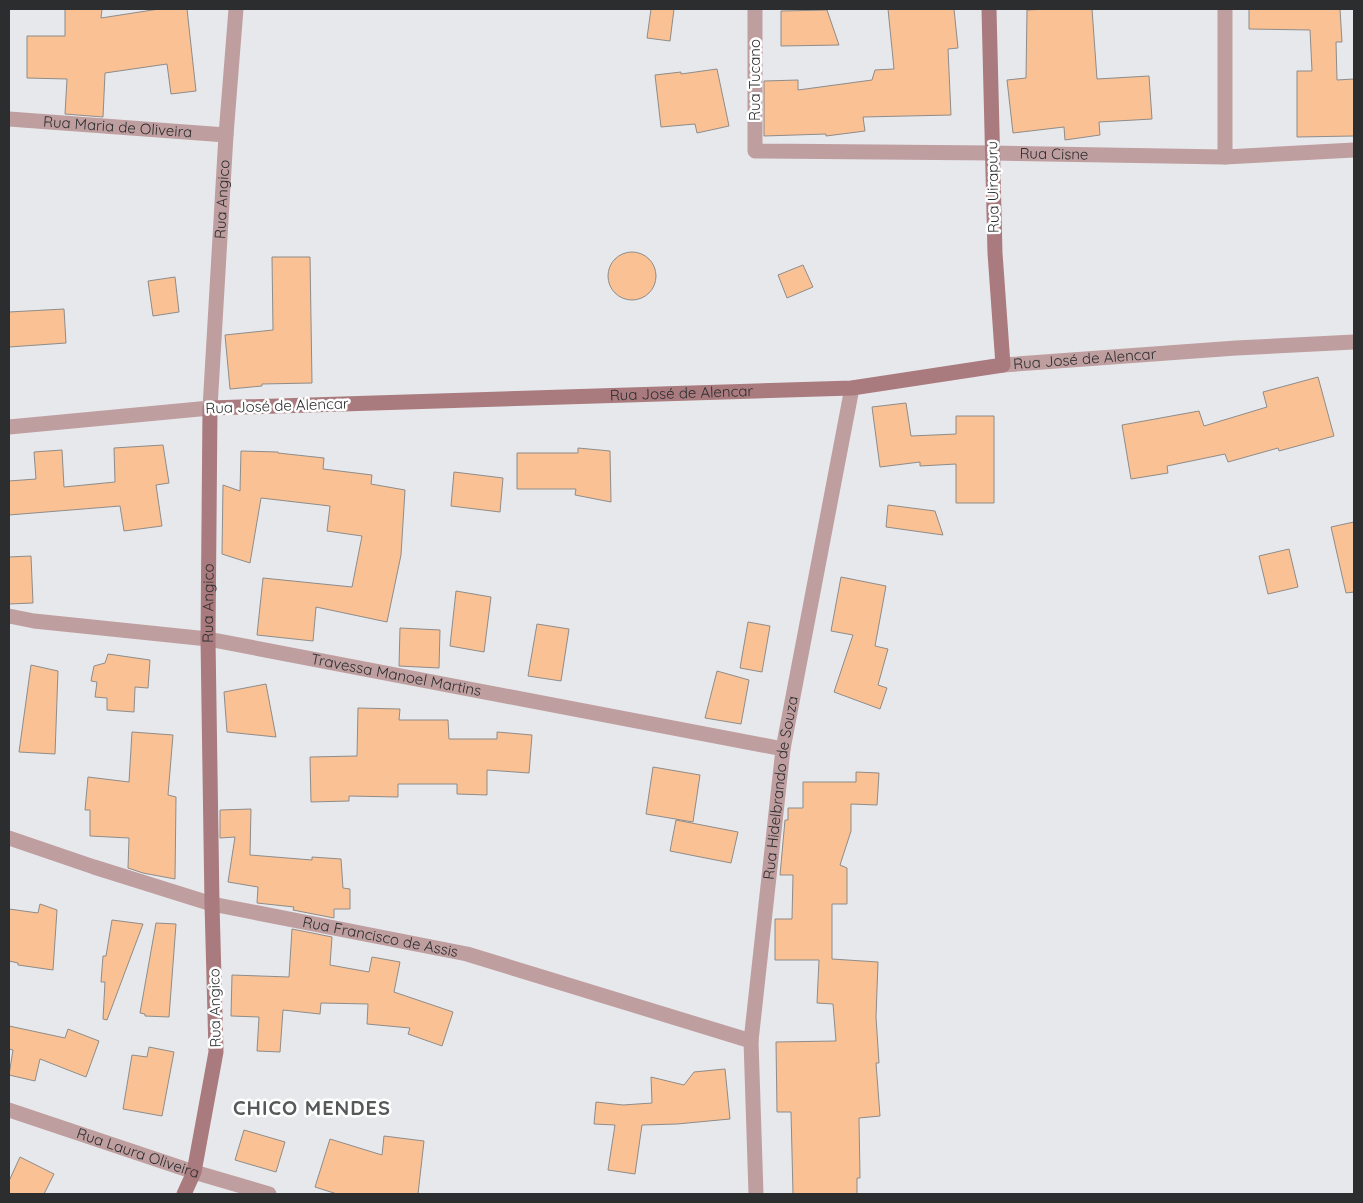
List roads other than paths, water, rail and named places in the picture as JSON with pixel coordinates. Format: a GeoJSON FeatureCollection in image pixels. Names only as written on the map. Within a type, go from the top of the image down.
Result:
{"type":"FeatureCollection","features":[{"type":"Feature","properties":{"kind":"street","name":"Rua Angico"},"geometry":{"type":"LineString","coordinates":[[184,1194],[194,1172],[216,1052],[208,639],[210,408],[226,135],[236,9]]}},
{"type":"Feature","properties":{"kind":"street","name":"Rua Tucano"},"geometry":{"type":"LineString","coordinates":[[755,9],[755,151]]}},
{"type":"Feature","properties":{"kind":"street","name":"Rua Uirapuru"},"geometry":{"type":"LineString","coordinates":[[989,9],[995,253],[1003,365]]}},
{"type":"Feature","properties":{"kind":"street"},"geometry":{"type":"LineString","coordinates":[[1225,9],[1225,157]]}},
{"type":"Feature","properties":{"kind":"street","name":"Rua Maria de Oliveira"},"geometry":{"type":"LineString","coordinates":[[9,119],[226,135]]}},
{"type":"Feature","properties":{"kind":"street","name":"Rua Cisne"},"geometry":{"type":"LineString","coordinates":[[755,151],[1225,157],[1354,150]]}},
{"type":"Feature","properties":{"kind":"street","name":"Rua José de Alencar"},"geometry":{"type":"LineString","coordinates":[[9,427],[210,408],[852,388],[1003,365],[1226,348],[1354,342]]}},
{"type":"Feature","properties":{"kind":"street","name":"Rua Hidelbrando de Souza"},"geometry":{"type":"LineString","coordinates":[[756,1194],[751,1041],[783,748],[852,388]]}},
{"type":"Feature","properties":{"kind":"street","name":"Travessa Manoel Martins"},"geometry":{"type":"LineString","coordinates":[[9,616],[34,621],[208,639],[783,748]]}},
{"type":"Feature","properties":{"kind":"street","name":"Rua Francisco de Assis"},"geometry":{"type":"LineString","coordinates":[[9,838],[212,904],[467,954],[751,1041]]}},
{"type":"Feature","properties":{"kind":"street","name":"Rua Laura Oliveira"},"geometry":{"type":"LineString","coordinates":[[9,1110],[194,1172],[269,1194]]}},
{"type":"Feature","properties":{"kind":"district","name":"CHICO MENDES"},"geometry":{"type":"Point","coordinates":[312,1108]}}]}
